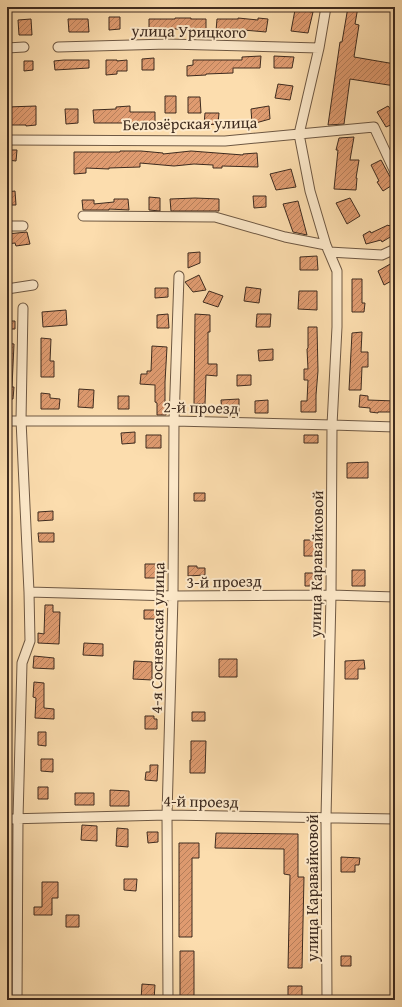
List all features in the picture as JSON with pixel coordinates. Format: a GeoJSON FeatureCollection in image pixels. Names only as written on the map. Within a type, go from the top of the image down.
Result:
{"type":"FeatureCollection","features":[{"type":"Feature","properties":{"kind":"street"},"geometry":{"type":"LineString","coordinates":[[299,134],[319,48],[326,7]]}},
{"type":"Feature","properties":{"kind":"street","name":"улица Урицкого"},"geometry":{"type":"LineString","coordinates":[[58,47],[168,44],[319,48]]}},
{"type":"Feature","properties":{"kind":"street"},"geometry":{"type":"LineString","coordinates":[[7,48],[24,47]]}},
{"type":"Feature","properties":{"kind":"street","name":"Белозёрская улица"},"geometry":{"type":"LineString","coordinates":[[7,140],[225,141],[374,127],[395,172]]}},
{"type":"Feature","properties":{"kind":"street","name":"улица Каравайковой"},"geometry":{"type":"LineString","coordinates":[[299,134],[310,191],[327,249],[337,271],[337,327],[332,424],[331,594],[326,818],[327,1000]]}},
{"type":"Feature","properties":{"kind":"street"},"geometry":{"type":"LineString","coordinates":[[83,216],[215,217],[327,249],[382,255],[395,249]]}},
{"type":"Feature","properties":{"kind":"street"},"geometry":{"type":"LineString","coordinates":[[7,226],[23,226]]}},
{"type":"Feature","properties":{"kind":"street","name":"4-я Сосневская улица"},"geometry":{"type":"LineString","coordinates":[[168,1000],[167,815],[173,596],[174,422],[179,276]]}},
{"type":"Feature","properties":{"kind":"street"},"geometry":{"type":"LineString","coordinates":[[7,289],[33,285]]}},
{"type":"Feature","properties":{"kind":"street"},"geometry":{"type":"LineString","coordinates":[[18,1000],[18,819],[22,663],[30,641],[22,420],[23,308]]}},
{"type":"Feature","properties":{"kind":"street","name":"2-й проезд"},"geometry":{"type":"LineString","coordinates":[[7,420],[332,424],[395,427]]}},
{"type":"Feature","properties":{"kind":"street","name":"3-й проезд"},"geometry":{"type":"LineString","coordinates":[[29,592],[173,596],[331,594],[395,597]]}},
{"type":"Feature","properties":{"kind":"street","name":"4-й проезд"},"geometry":{"type":"LineString","coordinates":[[7,819],[167,815],[395,819]]}},
{"type":"Feature","properties":{"kind":"building"},"geometry":{"type":"Polygon","coordinates":[[[348,7],[358,7],[355,24],[359,25],[354,57],[395,64],[395,86],[350,79],[344,124],[328,125],[340,42],[342,42],[348,7]]]}},
{"type":"Feature","properties":{"kind":"building"},"geometry":{"type":"Polygon","coordinates":[[[295,10],[313,12],[308,33],[291,31],[295,10]]]}},
{"type":"Feature","properties":{"kind":"building"},"geometry":{"type":"Polygon","coordinates":[[[109,17],[120,17],[120,29],[109,30],[109,17]]]}},
{"type":"Feature","properties":{"kind":"building"},"geometry":{"type":"Polygon","coordinates":[[[238,18],[258,20],[258,18],[268,19],[266,32],[232,29],[232,31],[216,31],[217,19],[238,18]]]}},
{"type":"Feature","properties":{"kind":"building"},"geometry":{"type":"Polygon","coordinates":[[[31,19],[32,35],[19,35],[18,20],[31,19]]]}},
{"type":"Feature","properties":{"kind":"building"},"geometry":{"type":"Polygon","coordinates":[[[68,19],[88,19],[89,32],[69,32],[68,19]]]}},
{"type":"Feature","properties":{"kind":"building"},"geometry":{"type":"Polygon","coordinates":[[[149,19],[206,19],[206,29],[171,29],[149,31],[149,19]]]}},
{"type":"Feature","properties":{"kind":"building"},"geometry":{"type":"Polygon","coordinates":[[[261,56],[260,68],[233,68],[233,73],[187,76],[187,66],[193,65],[193,60],[242,60],[242,57],[261,56]]]}},
{"type":"Feature","properties":{"kind":"building"},"geometry":{"type":"Polygon","coordinates":[[[274,56],[294,57],[292,68],[274,68],[274,56]]]}},
{"type":"Feature","properties":{"kind":"building"},"geometry":{"type":"Polygon","coordinates":[[[154,58],[154,70],[142,70],[142,59],[154,58]]]}},
{"type":"Feature","properties":{"kind":"building"},"geometry":{"type":"Polygon","coordinates":[[[89,60],[89,68],[55,70],[54,61],[89,60]]]}},
{"type":"Feature","properties":{"kind":"building"},"geometry":{"type":"Polygon","coordinates":[[[106,60],[127,60],[127,71],[117,71],[117,74],[106,75],[106,60]]]}},
{"type":"Feature","properties":{"kind":"building"},"geometry":{"type":"Polygon","coordinates":[[[24,61],[33,61],[33,70],[24,71],[24,61]]]}},
{"type":"Feature","properties":{"kind":"building"},"geometry":{"type":"Polygon","coordinates":[[[278,84],[293,86],[290,100],[275,98],[278,84]]]}},
{"type":"Feature","properties":{"kind":"building"},"geometry":{"type":"Polygon","coordinates":[[[165,96],[176,96],[176,113],[165,113],[165,96]]]}},
{"type":"Feature","properties":{"kind":"building"},"geometry":{"type":"Polygon","coordinates":[[[188,97],[200,97],[201,113],[188,113],[188,97]]]}},
{"type":"Feature","properties":{"kind":"building"},"geometry":{"type":"Polygon","coordinates":[[[36,106],[36,125],[7,125],[7,107],[36,106]]]}},
{"type":"Feature","properties":{"kind":"building"},"geometry":{"type":"Polygon","coordinates":[[[130,106],[130,112],[155,112],[155,125],[139,125],[139,123],[94,123],[93,110],[116,109],[116,107],[130,106]]]}},
{"type":"Feature","properties":{"kind":"building"},"geometry":{"type":"Polygon","coordinates":[[[269,106],[270,119],[252,124],[251,109],[269,106]]]}},
{"type":"Feature","properties":{"kind":"building"},"geometry":{"type":"Polygon","coordinates":[[[388,106],[395,115],[395,123],[386,127],[377,112],[388,106]]]}},
{"type":"Feature","properties":{"kind":"building"},"geometry":{"type":"Polygon","coordinates":[[[65,109],[78,109],[78,123],[66,124],[65,109]]]}},
{"type":"Feature","properties":{"kind":"building"},"geometry":{"type":"Polygon","coordinates":[[[205,113],[219,113],[218,124],[204,125],[205,113]]]}},
{"type":"Feature","properties":{"kind":"building"},"geometry":{"type":"Polygon","coordinates":[[[354,137],[350,160],[359,160],[356,190],[334,189],[338,150],[336,150],[339,138],[354,137]]]}},
{"type":"Feature","properties":{"kind":"building"},"geometry":{"type":"Polygon","coordinates":[[[7,150],[17,150],[16,161],[7,160],[7,150]]]}},
{"type":"Feature","properties":{"kind":"building"},"geometry":{"type":"Polygon","coordinates":[[[141,151],[163,154],[191,151],[243,155],[257,153],[258,167],[222,166],[222,168],[213,168],[213,165],[194,164],[174,166],[140,163],[140,167],[109,169],[86,168],[86,173],[74,174],[74,152],[141,151]]]}},
{"type":"Feature","properties":{"kind":"building"},"geometry":{"type":"Polygon","coordinates":[[[381,160],[394,184],[383,191],[377,182],[379,181],[371,165],[381,160]]]}},
{"type":"Feature","properties":{"kind":"building"},"geometry":{"type":"Polygon","coordinates":[[[291,169],[296,187],[276,190],[270,174],[291,169]]]}},
{"type":"Feature","properties":{"kind":"building"},"geometry":{"type":"Polygon","coordinates":[[[15,191],[16,205],[7,205],[7,192],[15,191]]]}},
{"type":"Feature","properties":{"kind":"building"},"geometry":{"type":"Polygon","coordinates":[[[253,196],[266,196],[266,207],[254,208],[253,196]]]}},
{"type":"Feature","properties":{"kind":"building"},"geometry":{"type":"Polygon","coordinates":[[[149,197],[160,198],[160,211],[149,210],[149,197]]]}},
{"type":"Feature","properties":{"kind":"building"},"geometry":{"type":"Polygon","coordinates":[[[350,198],[360,216],[347,224],[336,203],[350,198]]]}},
{"type":"Feature","properties":{"kind":"building"},"geometry":{"type":"Polygon","coordinates":[[[114,199],[128,199],[129,210],[83,210],[82,200],[94,200],[94,204],[114,202],[114,199]]]}},
{"type":"Feature","properties":{"kind":"building"},"geometry":{"type":"Polygon","coordinates":[[[170,199],[219,199],[219,211],[171,211],[170,199]]]}},
{"type":"Feature","properties":{"kind":"building"},"geometry":{"type":"Polygon","coordinates":[[[298,201],[307,235],[293,232],[283,204],[298,201]]]}},
{"type":"Feature","properties":{"kind":"building"},"geometry":{"type":"Polygon","coordinates":[[[395,222],[395,234],[382,242],[381,240],[366,244],[363,235],[370,231],[371,233],[388,225],[389,226],[395,222]]]}},
{"type":"Feature","properties":{"kind":"building"},"geometry":{"type":"Polygon","coordinates":[[[27,232],[30,244],[16,246],[15,243],[7,244],[7,234],[27,232]]]}},
{"type":"Feature","properties":{"kind":"building"},"geometry":{"type":"Polygon","coordinates":[[[200,252],[200,263],[188,268],[188,253],[200,252]]]}},
{"type":"Feature","properties":{"kind":"building"},"geometry":{"type":"Polygon","coordinates":[[[317,256],[318,270],[300,270],[300,257],[317,256]]]}},
{"type":"Feature","properties":{"kind":"building"},"geometry":{"type":"Polygon","coordinates":[[[392,263],[395,269],[395,279],[384,285],[378,271],[392,263]]]}},
{"type":"Feature","properties":{"kind":"building"},"geometry":{"type":"Polygon","coordinates":[[[199,275],[206,290],[193,292],[185,282],[199,275]]]}},
{"type":"Feature","properties":{"kind":"building"},"geometry":{"type":"Polygon","coordinates":[[[352,279],[362,279],[362,303],[365,303],[364,312],[352,312],[352,279]]]}},
{"type":"Feature","properties":{"kind":"building"},"geometry":{"type":"Polygon","coordinates":[[[246,287],[261,289],[259,303],[244,301],[246,287]]]}},
{"type":"Feature","properties":{"kind":"building"},"geometry":{"type":"Polygon","coordinates":[[[155,288],[168,288],[168,297],[155,298],[155,288]]]}},
{"type":"Feature","properties":{"kind":"building"},"geometry":{"type":"Polygon","coordinates":[[[209,291],[223,296],[218,307],[203,302],[209,291]]]}},
{"type":"Feature","properties":{"kind":"building"},"geometry":{"type":"Polygon","coordinates":[[[299,291],[317,291],[317,310],[298,309],[299,291]]]}},
{"type":"Feature","properties":{"kind":"building"},"geometry":{"type":"Polygon","coordinates":[[[66,310],[67,325],[43,327],[42,312],[66,310]]]}},
{"type":"Feature","properties":{"kind":"building"},"geometry":{"type":"Polygon","coordinates":[[[168,314],[169,328],[157,328],[157,315],[168,314]]]}},
{"type":"Feature","properties":{"kind":"building"},"geometry":{"type":"Polygon","coordinates":[[[195,314],[210,315],[210,332],[208,332],[208,364],[217,364],[217,376],[206,375],[205,404],[194,404],[195,314]]]}},
{"type":"Feature","properties":{"kind":"building"},"geometry":{"type":"Polygon","coordinates":[[[257,314],[271,314],[270,327],[256,327],[257,314]]]}},
{"type":"Feature","properties":{"kind":"building"},"geometry":{"type":"Polygon","coordinates":[[[7,321],[15,321],[15,329],[7,329],[7,321]]]}},
{"type":"Feature","properties":{"kind":"building"},"geometry":{"type":"Polygon","coordinates":[[[308,327],[317,327],[318,371],[316,412],[301,412],[301,401],[307,401],[308,380],[304,380],[304,369],[308,369],[308,327]]]}},
{"type":"Feature","properties":{"kind":"building"},"geometry":{"type":"Polygon","coordinates":[[[362,332],[361,352],[368,352],[368,367],[362,367],[361,390],[349,390],[352,333],[362,332]]]}},
{"type":"Feature","properties":{"kind":"building"},"geometry":{"type":"Polygon","coordinates":[[[41,338],[51,339],[50,361],[54,361],[54,377],[41,377],[41,338]]]}},
{"type":"Feature","properties":{"kind":"building"},"geometry":{"type":"Polygon","coordinates":[[[7,343],[14,344],[12,387],[14,387],[13,399],[7,399],[7,343]]]}},
{"type":"Feature","properties":{"kind":"building"},"geometry":{"type":"Polygon","coordinates":[[[152,346],[167,347],[165,382],[166,415],[157,415],[155,385],[140,384],[141,374],[147,374],[147,371],[151,371],[152,346]]]}},
{"type":"Feature","properties":{"kind":"building"},"geometry":{"type":"Polygon","coordinates":[[[273,349],[273,360],[259,361],[258,350],[273,349]]]}},
{"type":"Feature","properties":{"kind":"building"},"geometry":{"type":"Polygon","coordinates":[[[237,375],[251,375],[251,385],[237,386],[237,375]]]}},
{"type":"Feature","properties":{"kind":"building"},"geometry":{"type":"Polygon","coordinates":[[[79,389],[94,390],[93,408],[78,407],[79,389]]]}},
{"type":"Feature","properties":{"kind":"building"},"geometry":{"type":"Polygon","coordinates":[[[41,393],[50,394],[50,398],[60,399],[59,409],[41,409],[41,393]]]}},
{"type":"Feature","properties":{"kind":"building"},"geometry":{"type":"Polygon","coordinates":[[[360,395],[368,396],[368,400],[395,401],[395,412],[370,412],[370,408],[359,407],[360,395]]]}},
{"type":"Feature","properties":{"kind":"building"},"geometry":{"type":"Polygon","coordinates":[[[118,396],[129,396],[129,409],[118,409],[118,396]]]}},
{"type":"Feature","properties":{"kind":"building"},"geometry":{"type":"Polygon","coordinates":[[[239,399],[239,413],[222,414],[221,400],[239,399]]]}},
{"type":"Feature","properties":{"kind":"building"},"geometry":{"type":"Polygon","coordinates":[[[268,400],[268,413],[255,413],[255,401],[268,400]]]}},
{"type":"Feature","properties":{"kind":"building"},"geometry":{"type":"Polygon","coordinates":[[[135,432],[135,443],[122,444],[121,433],[135,432]]]}},
{"type":"Feature","properties":{"kind":"building"},"geometry":{"type":"Polygon","coordinates":[[[146,435],[161,435],[161,448],[146,448],[146,435]]]}},
{"type":"Feature","properties":{"kind":"building"},"geometry":{"type":"Polygon","coordinates":[[[304,435],[318,435],[318,443],[304,443],[304,435]]]}},
{"type":"Feature","properties":{"kind":"building"},"geometry":{"type":"Polygon","coordinates":[[[368,462],[368,478],[347,478],[347,463],[368,462]]]}},
{"type":"Feature","properties":{"kind":"building"},"geometry":{"type":"Polygon","coordinates":[[[194,493],[205,493],[205,501],[194,501],[194,493]]]}},
{"type":"Feature","properties":{"kind":"building"},"geometry":{"type":"Polygon","coordinates":[[[53,511],[53,520],[38,521],[38,512],[53,511]]]}},
{"type":"Feature","properties":{"kind":"building"},"geometry":{"type":"Polygon","coordinates":[[[38,533],[54,533],[54,542],[39,542],[38,533]]]}},
{"type":"Feature","properties":{"kind":"building"},"geometry":{"type":"Polygon","coordinates":[[[304,540],[316,540],[316,556],[304,556],[304,540]]]}},
{"type":"Feature","properties":{"kind":"building"},"geometry":{"type":"Polygon","coordinates":[[[145,564],[160,564],[160,578],[145,578],[145,564]]]}},
{"type":"Feature","properties":{"kind":"building"},"geometry":{"type":"Polygon","coordinates":[[[188,566],[205,568],[205,575],[188,576],[188,566]]]}},
{"type":"Feature","properties":{"kind":"building"},"geometry":{"type":"Polygon","coordinates":[[[352,570],[365,570],[365,586],[352,586],[352,570]]]}},
{"type":"Feature","properties":{"kind":"building"},"geometry":{"type":"Polygon","coordinates":[[[305,573],[317,573],[317,586],[305,586],[305,573]]]}},
{"type":"Feature","properties":{"kind":"building"},"geometry":{"type":"Polygon","coordinates":[[[45,605],[53,605],[53,612],[60,612],[59,644],[38,643],[38,633],[44,634],[45,605]]]}},
{"type":"Feature","properties":{"kind":"building"},"geometry":{"type":"Polygon","coordinates":[[[144,610],[159,610],[159,619],[144,619],[144,610]]]}},
{"type":"Feature","properties":{"kind":"building"},"geometry":{"type":"Polygon","coordinates":[[[84,643],[103,644],[103,656],[83,655],[84,643]]]}},
{"type":"Feature","properties":{"kind":"building"},"geometry":{"type":"Polygon","coordinates":[[[34,656],[54,658],[54,669],[33,668],[34,656]]]}},
{"type":"Feature","properties":{"kind":"building"},"geometry":{"type":"Polygon","coordinates":[[[219,659],[237,659],[237,677],[219,677],[219,659]]]}},
{"type":"Feature","properties":{"kind":"building"},"geometry":{"type":"Polygon","coordinates":[[[364,660],[365,669],[358,669],[358,679],[345,679],[345,661],[364,660]]]}},
{"type":"Feature","properties":{"kind":"building"},"geometry":{"type":"Polygon","coordinates":[[[134,661],[152,662],[152,680],[133,679],[134,661]]]}},
{"type":"Feature","properties":{"kind":"building"},"geometry":{"type":"Polygon","coordinates":[[[34,682],[44,683],[44,708],[54,709],[54,719],[35,718],[36,698],[33,697],[34,682]]]}},
{"type":"Feature","properties":{"kind":"building"},"geometry":{"type":"Polygon","coordinates":[[[192,712],[205,712],[205,721],[192,721],[192,712]]]}},
{"type":"Feature","properties":{"kind":"building"},"geometry":{"type":"Polygon","coordinates":[[[145,716],[154,716],[154,719],[157,719],[157,729],[145,729],[145,716]]]}},
{"type":"Feature","properties":{"kind":"building"},"geometry":{"type":"Polygon","coordinates":[[[38,732],[46,732],[46,746],[38,745],[38,732]]]}},
{"type":"Feature","properties":{"kind":"building"},"geometry":{"type":"Polygon","coordinates":[[[191,741],[206,741],[205,773],[190,773],[191,741]]]}},
{"type":"Feature","properties":{"kind":"building"},"geometry":{"type":"Polygon","coordinates":[[[41,759],[53,759],[53,772],[41,771],[41,759]]]}},
{"type":"Feature","properties":{"kind":"building"},"geometry":{"type":"Polygon","coordinates":[[[150,765],[158,765],[157,781],[145,780],[146,772],[150,772],[150,765]]]}},
{"type":"Feature","properties":{"kind":"building"},"geometry":{"type":"Polygon","coordinates":[[[38,787],[48,787],[48,799],[38,799],[38,787]]]}},
{"type":"Feature","properties":{"kind":"building"},"geometry":{"type":"Polygon","coordinates":[[[110,790],[129,791],[129,806],[110,806],[110,790]]]}},
{"type":"Feature","properties":{"kind":"building"},"geometry":{"type":"Polygon","coordinates":[[[75,793],[94,793],[94,805],[75,805],[75,793]]]}},
{"type":"Feature","properties":{"kind":"building"},"geometry":{"type":"Polygon","coordinates":[[[82,825],[97,826],[97,841],[81,840],[82,825]]]}},
{"type":"Feature","properties":{"kind":"building"},"geometry":{"type":"Polygon","coordinates":[[[117,828],[128,829],[128,847],[116,846],[117,828]]]}},
{"type":"Feature","properties":{"kind":"building"},"geometry":{"type":"Polygon","coordinates":[[[147,832],[158,832],[158,842],[148,843],[147,832]]]}},
{"type":"Feature","properties":{"kind":"building"},"geometry":{"type":"Polygon","coordinates":[[[216,833],[298,834],[298,877],[304,877],[302,968],[288,968],[290,875],[284,874],[284,849],[215,848],[216,833]]]}},
{"type":"Feature","properties":{"kind":"building"},"geometry":{"type":"Polygon","coordinates":[[[179,843],[199,843],[199,858],[192,858],[192,937],[179,937],[179,843]]]}},
{"type":"Feature","properties":{"kind":"building"},"geometry":{"type":"Polygon","coordinates":[[[341,857],[360,858],[359,865],[355,865],[355,872],[341,872],[341,857]]]}},
{"type":"Feature","properties":{"kind":"building"},"geometry":{"type":"Polygon","coordinates":[[[124,879],[137,879],[136,891],[124,890],[124,879]]]}},
{"type":"Feature","properties":{"kind":"building"},"geometry":{"type":"Polygon","coordinates":[[[42,882],[58,882],[58,898],[52,898],[52,915],[34,915],[34,907],[42,907],[42,882]]]}},
{"type":"Feature","properties":{"kind":"building"},"geometry":{"type":"Polygon","coordinates":[[[66,915],[79,915],[79,927],[66,927],[66,915]]]}},
{"type":"Feature","properties":{"kind":"building"},"geometry":{"type":"Polygon","coordinates":[[[180,951],[194,951],[194,1000],[180,1000],[180,951]]]}},
{"type":"Feature","properties":{"kind":"building"},"geometry":{"type":"Polygon","coordinates":[[[341,956],[351,956],[351,966],[341,966],[341,956]]]}},
{"type":"Feature","properties":{"kind":"building"},"geometry":{"type":"Polygon","coordinates":[[[142,984],[155,985],[154,1000],[141,1000],[142,984]]]}},
{"type":"Feature","properties":{"kind":"building"},"geometry":{"type":"Polygon","coordinates":[[[288,986],[302,986],[302,1000],[288,1000],[288,986]]]}}]}
